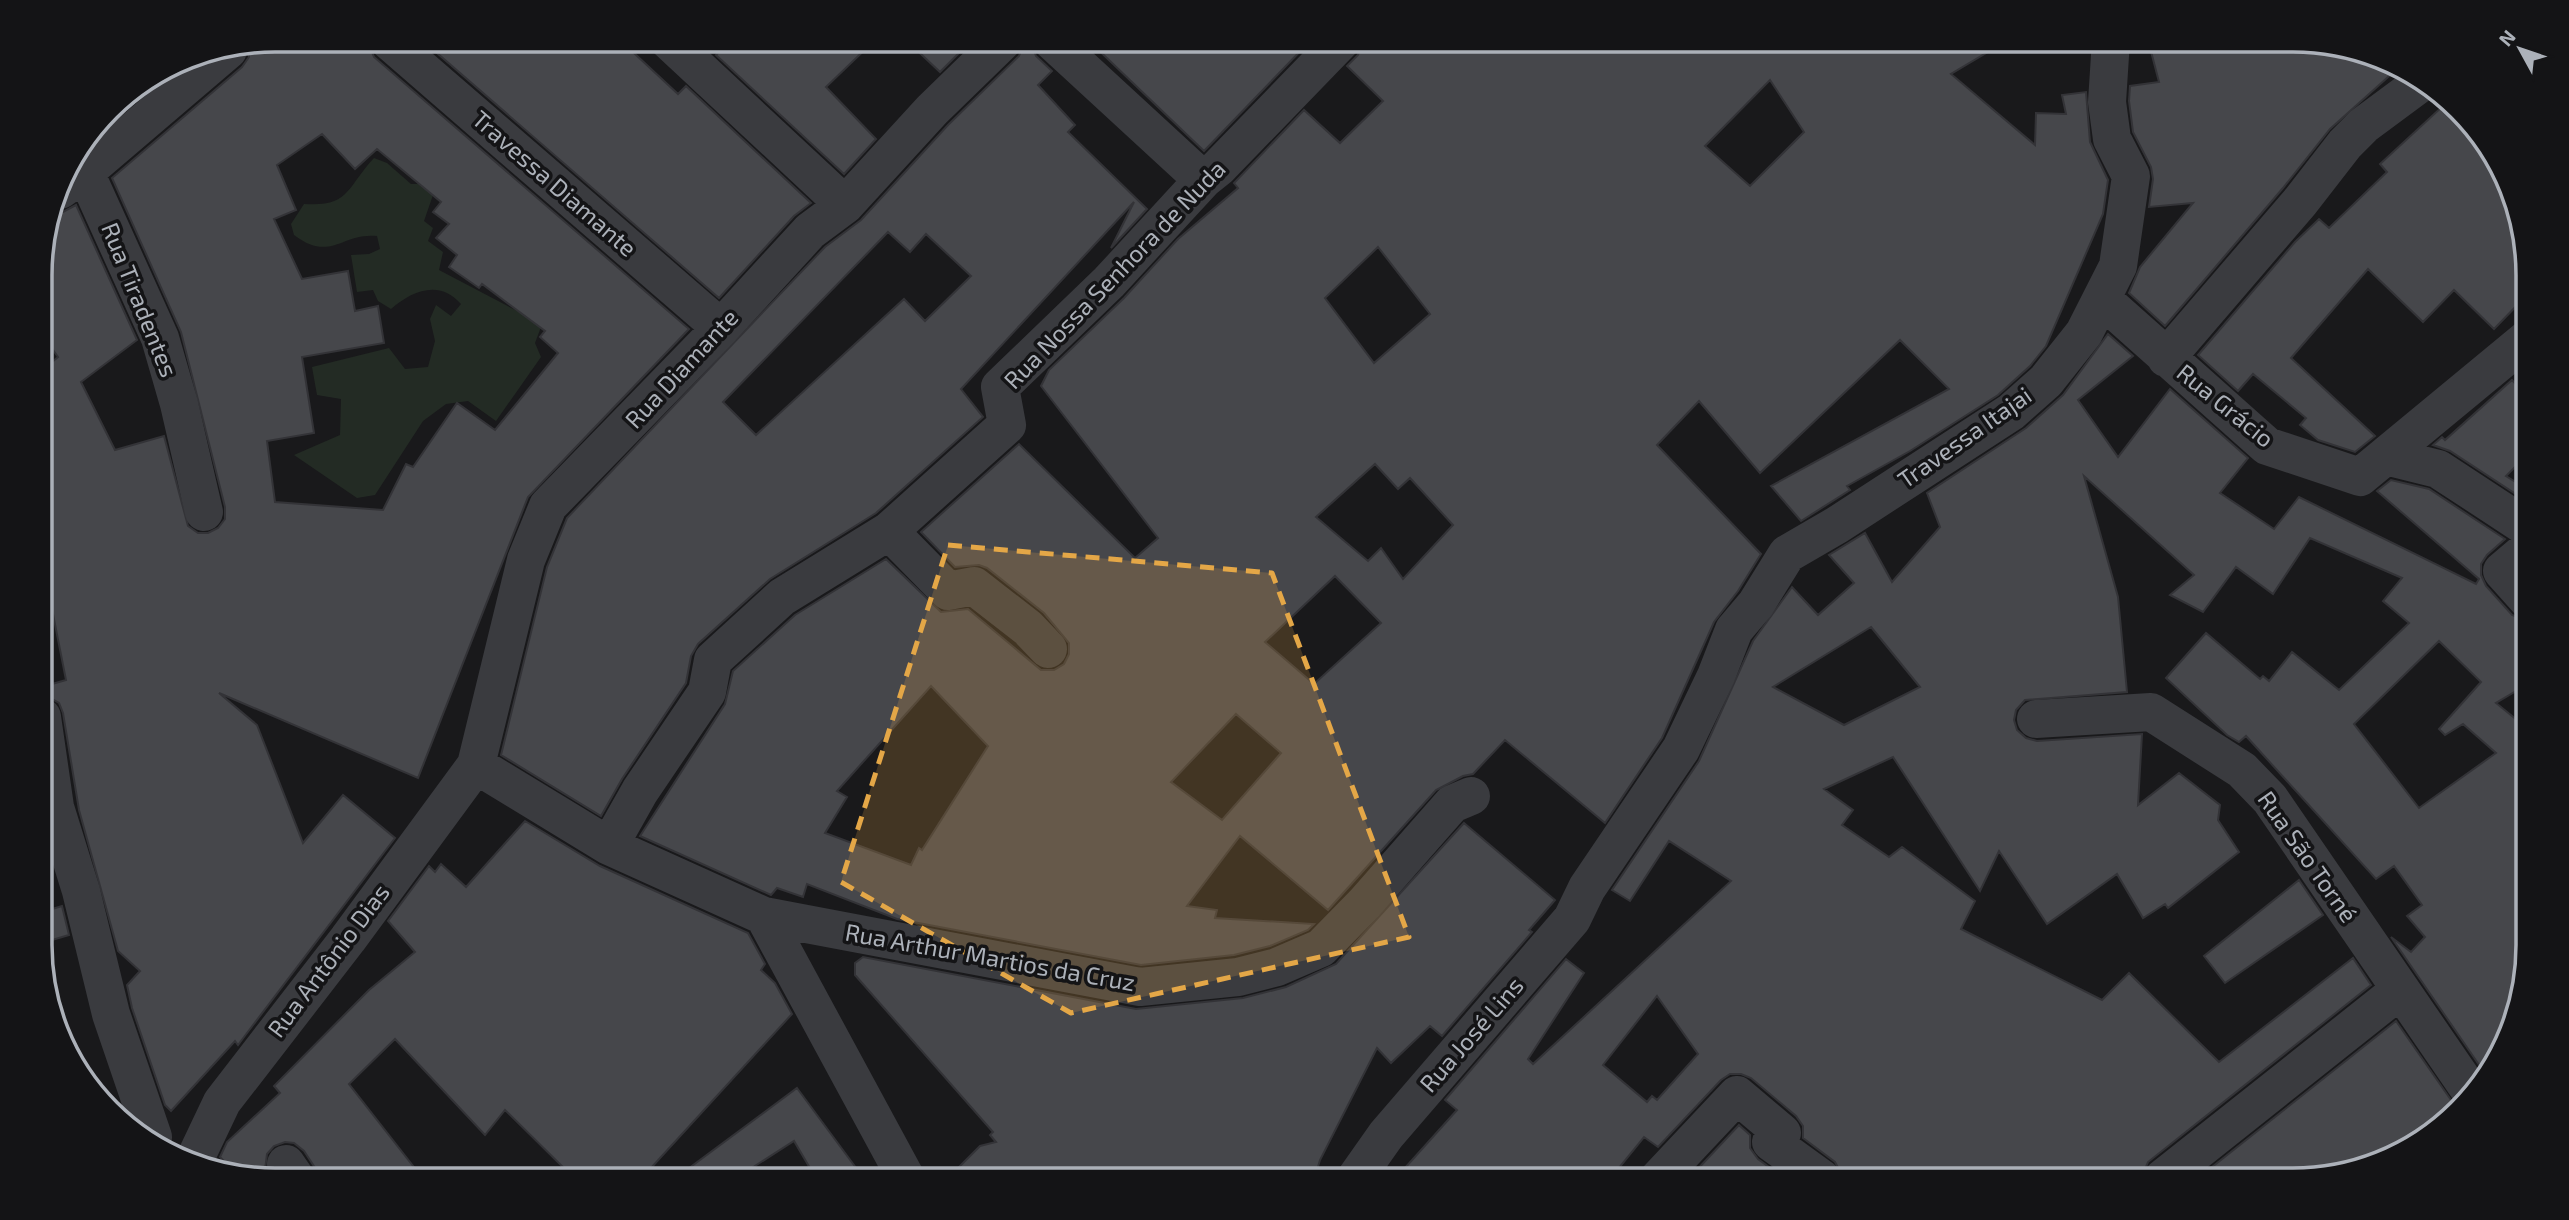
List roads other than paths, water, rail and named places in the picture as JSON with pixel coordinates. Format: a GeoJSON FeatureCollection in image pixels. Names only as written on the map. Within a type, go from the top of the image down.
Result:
{"type":"FeatureCollection","features":[{"type":"Feature","properties":{"kind":"street","name":"Travessa Diamante"},"geometry":{"type":"LineString","coordinates":[[403,53],[721,328]]}},
{"type":"Feature","properties":{"kind":"street"},"geometry":{"type":"LineString","coordinates":[[682,53],[845,205]]}},
{"type":"Feature","properties":{"kind":"street","name":"Rua Diamante"},"geometry":{"type":"LineString","coordinates":[[476,765],[526,560],[548,506],[721,328],[810,230],[845,205],[932,110],[991,53]]}},
{"type":"Feature","properties":{"kind":"street"},"geometry":{"type":"LineString","coordinates":[[1065,53],[1203,180]]}},
{"type":"Feature","properties":{"kind":"street","name":"Rua Nossa Senhora de Nuda"},"geometry":{"type":"LineString","coordinates":[[609,846],[640,791],[707,692],[713,660],[782,597],[889,531],[1007,425],[1000,387],[1109,282],[1203,180],[1218,168],[1329,53]]}},
{"type":"Feature","properties":{"kind":"street","name":"Travessa Itajai"},"geometry":{"type":"LineString","coordinates":[[1587,888],[1664,775],[1716,676],[1734,630],[1756,604],[1787,554],[1837,525],[2011,412],[2046,381],[2084,333],[2118,266],[2132,176],[2112,139],[2107,102],[2109,53]]}},
{"type":"Feature","properties":{"kind":"street"},"geometry":{"type":"LineString","coordinates":[[74,179],[215,61]]}},
{"type":"Feature","properties":{"kind":"street"},"geometry":{"type":"LineString","coordinates":[[2166,358],[2301,202],[2319,174],[2345,144],[2364,125],[2414,88]]}},
{"type":"Feature","properties":{"kind":"street","name":"Rua Tiradentes"},"geometry":{"type":"LineString","coordinates":[[73,182],[160,338],[179,404],[204,512]]}},
{"type":"Feature","properties":{"kind":"street","name":"Rua Grácio"},"geometry":{"type":"LineString","coordinates":[[2103,300],[2267,446],[2360,477],[2516,348]]}},
{"type":"Feature","properties":{"kind":"street"},"geometry":{"type":"LineString","coordinates":[[2386,456],[2438,469],[2516,520]]}},
{"type":"Feature","properties":{"kind":"street"},"geometry":{"type":"LineString","coordinates":[[889,531],[948,591],[974,586],[1028,628],[1048,649]]}},
{"type":"Feature","properties":{"kind":"street"},"geometry":{"type":"LineString","coordinates":[[2516,559],[2502,571],[2516,587]]}},
{"type":"Feature","properties":{"kind":"street","name":"Rua São Torné"},"geometry":{"type":"LineString","coordinates":[[2036,719],[2151,712],[2242,770],[2270,799],[2466,1085]]}},
{"type":"Feature","properties":{"kind":"street","name":"Rua Arthur Martios da Cruz"},"geometry":{"type":"LineString","coordinates":[[476,765],[609,846],[764,916],[1140,987],[1238,977],[1277,967],[1321,948],[1366,903],[1452,804],[1471,796]]}},
{"type":"Feature","properties":{"kind":"street","name":"Rua Antônio Dias"},"geometry":{"type":"LineString","coordinates":[[197,1154],[222,1102],[348,939],[476,765]]}},
{"type":"Feature","properties":{"kind":"street"},"geometry":{"type":"LineString","coordinates":[[53,793],[81,891],[111,1014],[150,1128]]}},
{"type":"Feature","properties":{"kind":"street","name":"Rua José Lins"},"geometry":{"type":"LineString","coordinates":[[1364,1167],[1386,1135],[1572,919],[1587,888]]}},
{"type":"Feature","properties":{"kind":"street"},"geometry":{"type":"LineString","coordinates":[[764,916],[900,1168]]}},
{"type":"Feature","properties":{"kind":"street"},"geometry":{"type":"LineString","coordinates":[[2177,1167],[2400,990]]}},
{"type":"Feature","properties":{"kind":"street"},"geometry":{"type":"LineString","coordinates":[[1670,1167],[1737,1095],[1782,1133],[1771,1142],[1806,1167]]}}]}
